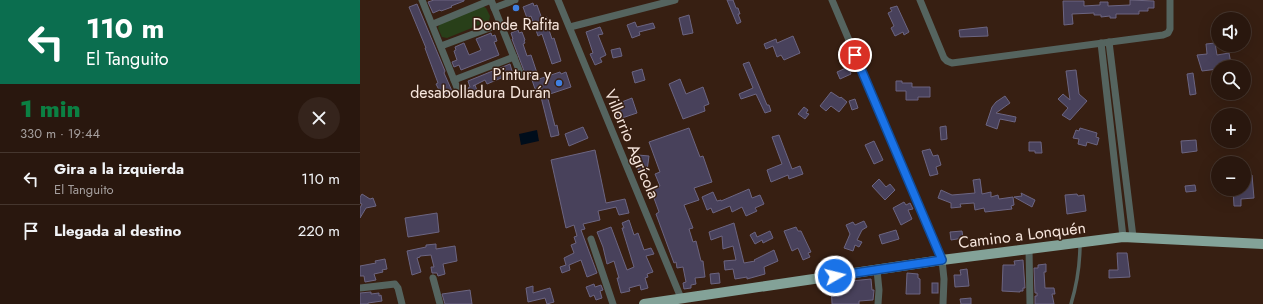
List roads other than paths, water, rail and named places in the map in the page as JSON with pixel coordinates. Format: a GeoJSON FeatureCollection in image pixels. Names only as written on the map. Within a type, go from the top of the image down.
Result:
{"type":"FeatureCollection","features":[{"type":"Feature","properties":{"kind":"main road","name":"Camino a Lonquén"},"geometry":{"type":"LineString","coordinates":[[644,304],[942,260],[1128,237],[1263,244]]}},
{"type":"Feature","properties":{"kind":"street"},"geometry":{"type":"LineString","coordinates":[[422,0],[433,24],[460,96]]}},
{"type":"Feature","properties":{"kind":"street"},"geometry":{"type":"LineString","coordinates":[[433,24],[491,0],[521,75]]}},
{"type":"Feature","properties":{"kind":"street"},"geometry":{"type":"LineString","coordinates":[[494,8],[515,0]]}},
{"type":"Feature","properties":{"kind":"street","name":"Villorrio Agrícola"},"geometry":{"type":"LineString","coordinates":[[558,0],[681,298]]}},
{"type":"Feature","properties":{"kind":"street"},"geometry":{"type":"LineString","coordinates":[[570,27],[657,2],[674,0]]}},
{"type":"Feature","properties":{"kind":"street"},"geometry":{"type":"LineString","coordinates":[[832,0],[942,260],[944,279],[943,304]]}},
{"type":"Feature","properties":{"kind":"street"},"geometry":{"type":"LineString","coordinates":[[920,0],[944,58],[950,62],[1166,35],[1171,27],[1170,0]]}},
{"type":"Feature","properties":{"kind":"street"},"geometry":{"type":"LineString","coordinates":[[441,46],[500,24]]}},
{"type":"Feature","properties":{"kind":"street"},"geometry":{"type":"LineString","coordinates":[[1109,42],[1128,237]]}},
{"type":"Feature","properties":{"kind":"street"},"geometry":{"type":"LineString","coordinates":[[1101,43],[1128,237]]}},
{"type":"Feature","properties":{"kind":"street"},"geometry":{"type":"LineString","coordinates":[[454,80],[514,57]]}},
{"type":"Feature","properties":{"kind":"street"},"geometry":{"type":"LineString","coordinates":[[591,239],[613,304]]}},
{"type":"Feature","properties":{"kind":"street"},"geometry":{"type":"LineString","coordinates":[[1029,249],[1030,304]]}},
{"type":"Feature","properties":{"kind":"street"},"geometry":{"type":"LineString","coordinates":[[877,270],[879,290],[878,304]]}},
{"type":"Feature","properties":{"kind":"street"},"geometry":{"type":"LineString","coordinates":[[433,278],[440,304]]}},
{"type":"Feature","properties":{"kind":"street"},"geometry":{"type":"LineString","coordinates":[[360,288],[395,284],[398,288],[402,304]]}},
{"type":"Feature","properties":{"kind":"lane"},"geometry":{"type":"LineString","coordinates":[[1071,304],[1080,264],[1080,242]]}},
{"type":"Feature","properties":{"kind":"water"},"geometry":{"type":"Polygon","coordinates":[[[537,130],[539,141],[521,145],[519,134],[537,130]]]}},
{"type":"Feature","properties":{"kind":"place","name":"Donde Rafita"},"geometry":{"type":"Point","coordinates":[516,8]}},
{"type":"Feature","properties":{"kind":"place","name":"Pintura y desabolladura Durán"},"geometry":{"type":"Point","coordinates":[559,83]}}]}
